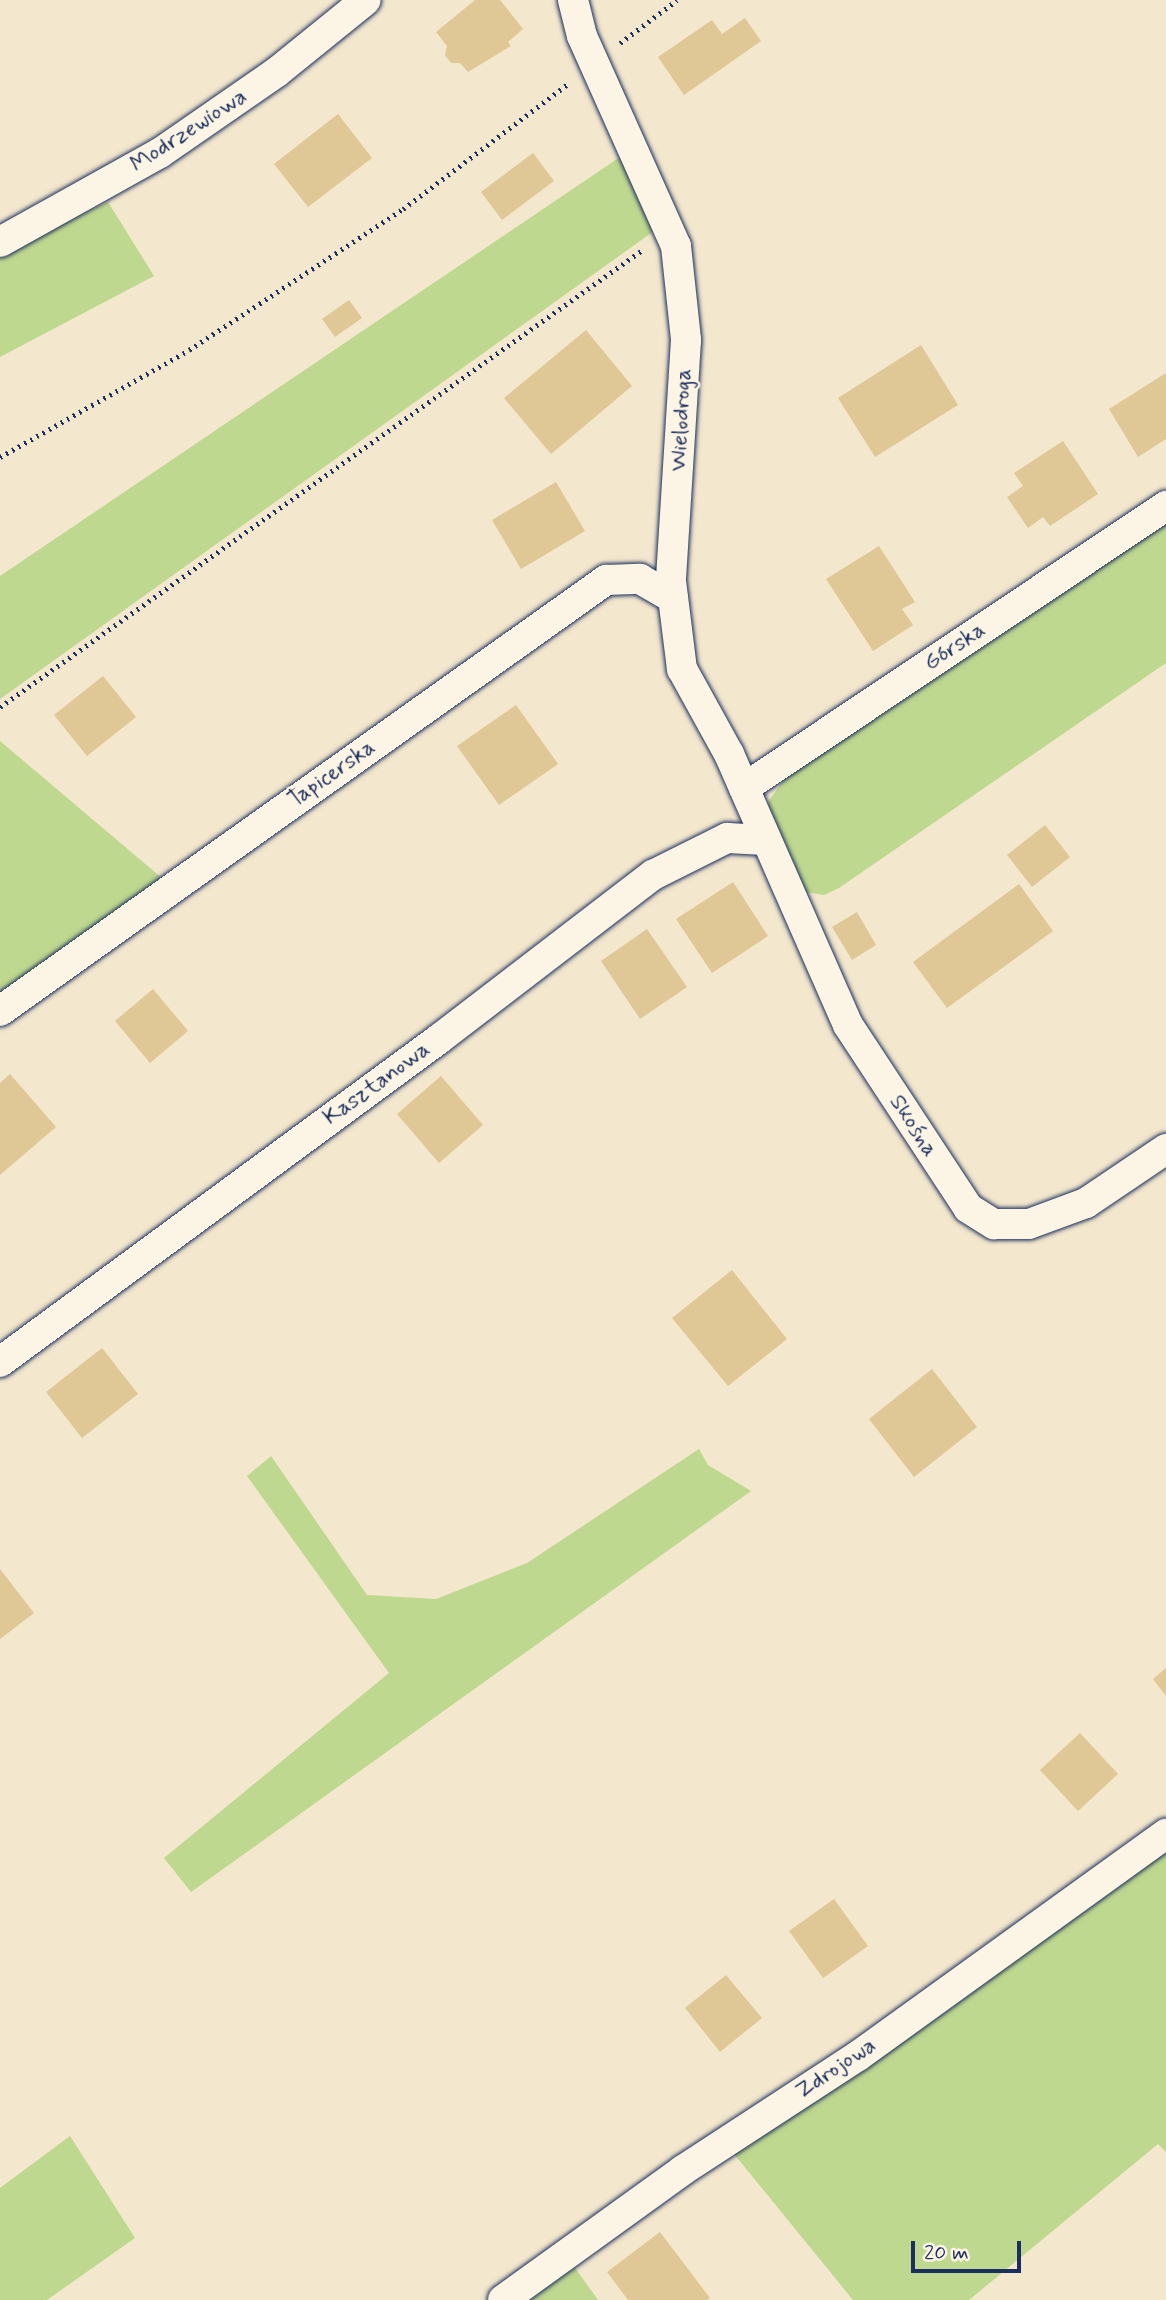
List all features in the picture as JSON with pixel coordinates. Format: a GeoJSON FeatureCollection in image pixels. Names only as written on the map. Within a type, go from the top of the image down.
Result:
{"type":"FeatureCollection","features":[{"type":"Feature","properties":{"kind":"street","name":"Modrzewiowa"},"geometry":{"type":"LineString","coordinates":[[0,242],[160,153],[277,72],[366,0]]}},
{"type":"Feature","properties":{"kind":"street","name":"Wielodroga"},"geometry":{"type":"LineString","coordinates":[[573,0],[594,63],[676,246],[686,340],[673,598],[682,669],[744,788],[766,840]]}},
{"type":"Feature","properties":{"kind":"street","name":"Górska"},"geometry":{"type":"LineString","coordinates":[[744,788],[1166,506]]}},
{"type":"Feature","properties":{"kind":"street","name":"Tapicerska"},"geometry":{"type":"LineString","coordinates":[[0,1011],[606,580],[640,579],[673,598]]}},
{"type":"Feature","properties":{"kind":"street","name":"Kasztanowa"},"geometry":{"type":"LineString","coordinates":[[0,1362],[439,1039],[653,875],[727,838],[766,840]]}},
{"type":"Feature","properties":{"kind":"street","name":"Skośna"},"geometry":{"type":"LineString","coordinates":[[766,840],[849,1025],[968,1208],[994,1224],[1029,1224],[1086,1203],[1166,1149]]}},
{"type":"Feature","properties":{"kind":"street","name":"Zdrojowa"},"geometry":{"type":"LineString","coordinates":[[503,2300],[684,2170],[858,2056],[1166,1834]]}},
{"type":"Feature","properties":{"kind":"path"},"geometry":{"type":"LineString","coordinates":[[0,457],[189,350],[358,239],[677,0]]}},
{"type":"Feature","properties":{"kind":"path"},"geometry":{"type":"LineString","coordinates":[[0,707],[669,230]]}},
{"type":"Feature","properties":{"kind":"green space"},"geometry":{"type":"Polygon","coordinates":[[[620,157],[654,231],[0,699],[0,576],[620,157]]]}},
{"type":"Feature","properties":{"kind":"green space"},"geometry":{"type":"Polygon","coordinates":[[[108,202],[154,276],[0,357],[0,252],[108,202]]]}},
{"type":"Feature","properties":{"kind":"green space"},"geometry":{"type":"Polygon","coordinates":[[[1166,519],[1166,663],[839,888],[824,895],[800,891],[766,805],[785,778],[1166,519]]]}},
{"type":"Feature","properties":{"kind":"green space"},"geometry":{"type":"Polygon","coordinates":[[[0,741],[163,879],[0,1001],[0,741]]]}},
{"type":"Feature","properties":{"kind":"green space"},"geometry":{"type":"Polygon","coordinates":[[[699,1449],[708,1465],[751,1491],[191,1892],[164,1858],[389,1673],[247,1476],[271,1456],[367,1595],[436,1599],[527,1563],[699,1449]]]}},
{"type":"Feature","properties":{"kind":"green space"},"geometry":{"type":"Polygon","coordinates":[[[1166,1836],[1166,2152],[1158,2144],[969,2300],[853,2300],[734,2154],[1166,1836]]]}},
{"type":"Feature","properties":{"kind":"green space"},"geometry":{"type":"Polygon","coordinates":[[[70,2136],[135,2238],[47,2300],[0,2300],[0,2188],[70,2136]]]}},
{"type":"Feature","properties":{"kind":"green space"},"geometry":{"type":"Polygon","coordinates":[[[573,2265],[598,2300],[525,2300],[573,2265]]]}},
{"type":"Feature","properties":{"kind":"building"},"geometry":{"type":"Polygon","coordinates":[[[475,0],[500,0],[523,29],[508,42],[511,46],[468,72],[460,63],[451,63],[445,55],[447,46],[436,32],[475,0]]]}},
{"type":"Feature","properties":{"kind":"building"},"geometry":{"type":"Polygon","coordinates":[[[745,18],[761,41],[684,95],[658,57],[712,20],[722,34],[745,18]]]}},
{"type":"Feature","properties":{"kind":"building"},"geometry":{"type":"Polygon","coordinates":[[[338,114],[372,158],[308,207],[274,164],[338,114]]]}},
{"type":"Feature","properties":{"kind":"building"},"geometry":{"type":"Polygon","coordinates":[[[533,153],[554,181],[502,220],[481,192],[533,153]]]}},
{"type":"Feature","properties":{"kind":"building"},"geometry":{"type":"Polygon","coordinates":[[[349,300],[362,318],[335,337],[322,319],[349,300]]]}},
{"type":"Feature","properties":{"kind":"building"},"geometry":{"type":"Polygon","coordinates":[[[586,330],[632,386],[551,454],[504,398],[586,330]]]}},
{"type":"Feature","properties":{"kind":"building"},"geometry":{"type":"Polygon","coordinates":[[[921,345],[958,405],[875,457],[838,398],[921,345]]]}},
{"type":"Feature","properties":{"kind":"building"},"geometry":{"type":"Polygon","coordinates":[[[1166,373],[1166,439],[1138,457],[1109,409],[1166,373]]]}},
{"type":"Feature","properties":{"kind":"building"},"geometry":{"type":"Polygon","coordinates":[[[1063,441],[1098,494],[1050,526],[1043,517],[1028,528],[1007,497],[1023,486],[1014,473],[1063,441]]]}},
{"type":"Feature","properties":{"kind":"building"},"geometry":{"type":"Polygon","coordinates":[[[556,482],[585,531],[521,569],[492,520],[556,482]]]}},
{"type":"Feature","properties":{"kind":"building"},"geometry":{"type":"Polygon","coordinates":[[[879,546],[915,602],[902,609],[913,625],[873,651],[826,579],[879,546]]]}},
{"type":"Feature","properties":{"kind":"building"},"geometry":{"type":"Polygon","coordinates":[[[103,676],[136,717],[87,756],[54,715],[103,676]]]}},
{"type":"Feature","properties":{"kind":"building"},"geometry":{"type":"Polygon","coordinates":[[[516,705],[558,764],[499,805],[457,746],[516,705]]]}},
{"type":"Feature","properties":{"kind":"building"},"geometry":{"type":"Polygon","coordinates":[[[1045,825],[1070,857],[1032,887],[1007,855],[1045,825]]]}},
{"type":"Feature","properties":{"kind":"building"},"geometry":{"type":"Polygon","coordinates":[[[733,882],[768,936],[712,973],[676,919],[733,882]]]}},
{"type":"Feature","properties":{"kind":"building"},"geometry":{"type":"Polygon","coordinates":[[[1019,884],[1053,931],[947,1008],[913,962],[1019,884]]]}},
{"type":"Feature","properties":{"kind":"building"},"geometry":{"type":"Polygon","coordinates":[[[857,912],[876,945],[852,960],[832,927],[857,912]]]}},
{"type":"Feature","properties":{"kind":"building"},"geometry":{"type":"Polygon","coordinates":[[[647,929],[687,987],[640,1019],[601,961],[647,929]]]}},
{"type":"Feature","properties":{"kind":"building"},"geometry":{"type":"Polygon","coordinates":[[[153,989],[188,1031],[150,1063],[115,1021],[153,989]]]}},
{"type":"Feature","properties":{"kind":"building"},"geometry":{"type":"Polygon","coordinates":[[[10,1074],[56,1127],[0,1175],[0,1083],[10,1074]]]}},
{"type":"Feature","properties":{"kind":"building"},"geometry":{"type":"Polygon","coordinates":[[[441,1076],[483,1125],[439,1163],[397,1114],[441,1076]]]}},
{"type":"Feature","properties":{"kind":"building"},"geometry":{"type":"Polygon","coordinates":[[[732,1270],[787,1339],[728,1386],[672,1318],[732,1270]]]}},
{"type":"Feature","properties":{"kind":"building"},"geometry":{"type":"Polygon","coordinates":[[[102,1348],[138,1394],[82,1438],[46,1392],[102,1348]]]}},
{"type":"Feature","properties":{"kind":"building"},"geometry":{"type":"Polygon","coordinates":[[[932,1369],[977,1427],[914,1477],[869,1419],[932,1369]]]}},
{"type":"Feature","properties":{"kind":"building"},"geometry":{"type":"Polygon","coordinates":[[[0,1569],[34,1613],[0,1639],[0,1569]]]}},
{"type":"Feature","properties":{"kind":"building"},"geometry":{"type":"Polygon","coordinates":[[[1166,1668],[1166,1696],[1153,1679],[1166,1668]]]}},
{"type":"Feature","properties":{"kind":"building"},"geometry":{"type":"Polygon","coordinates":[[[1080,1733],[1118,1774],[1078,1811],[1040,1770],[1080,1733]]]}},
{"type":"Feature","properties":{"kind":"building"},"geometry":{"type":"Polygon","coordinates":[[[834,1899],[868,1946],[823,1978],[789,1931],[834,1899]]]}},
{"type":"Feature","properties":{"kind":"building"},"geometry":{"type":"Polygon","coordinates":[[[726,1975],[762,2018],[720,2052],[685,2008],[726,1975]]]}},
{"type":"Feature","properties":{"kind":"building"},"geometry":{"type":"Polygon","coordinates":[[[660,2232],[710,2298],[628,2300],[607,2272],[660,2232]]]}}]}
